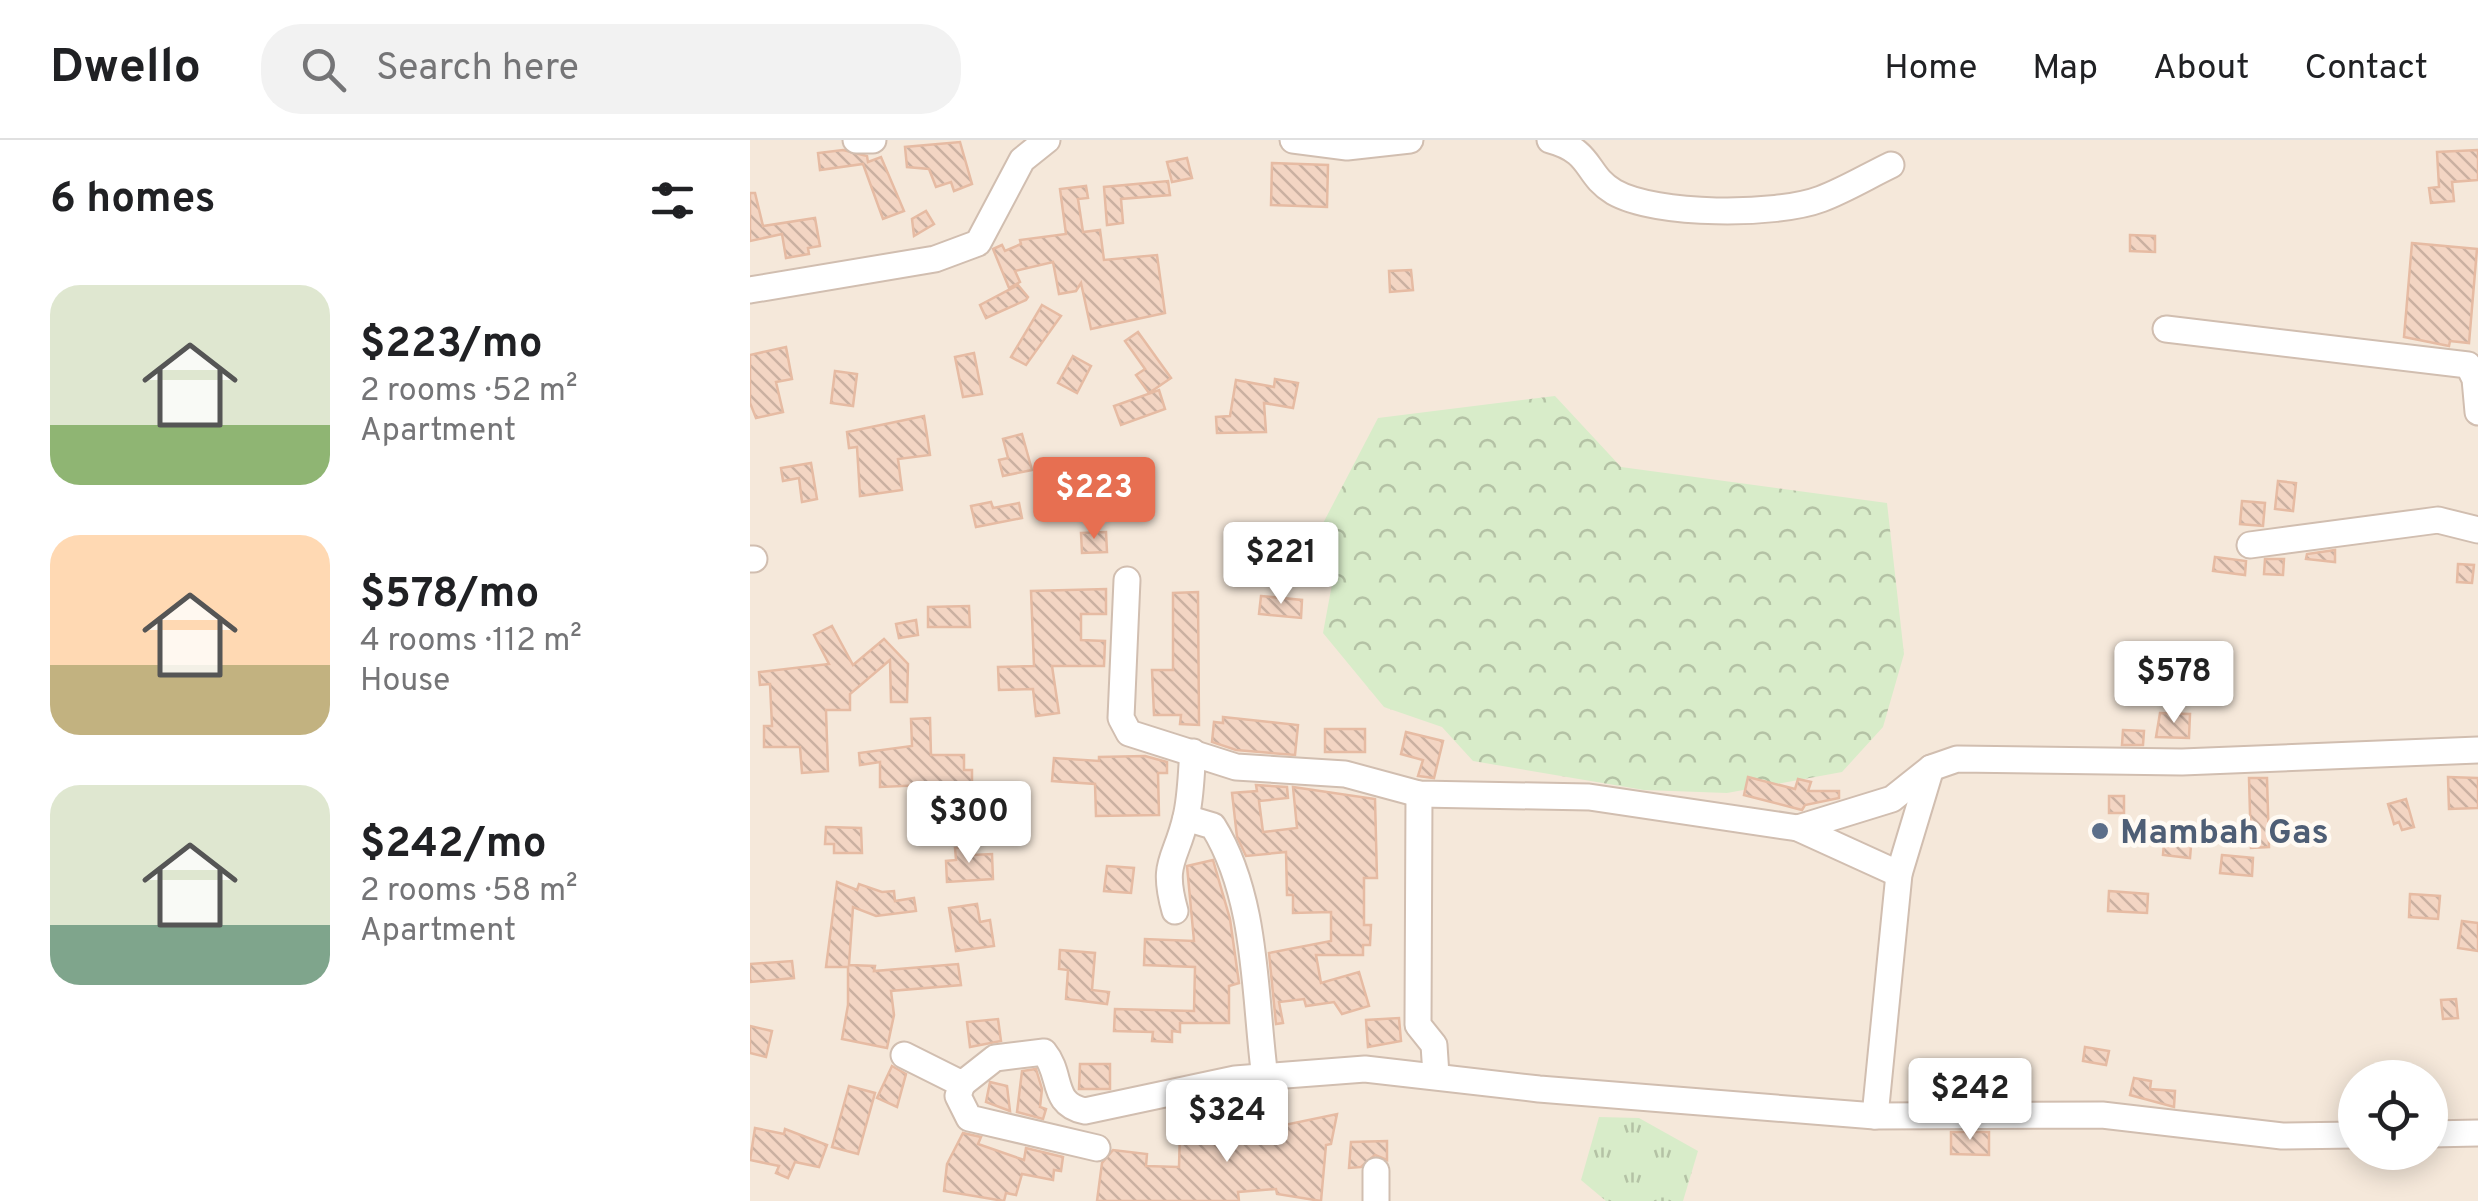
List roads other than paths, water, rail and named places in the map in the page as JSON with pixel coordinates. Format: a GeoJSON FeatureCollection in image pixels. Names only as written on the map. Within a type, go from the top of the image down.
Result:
{"type":"FeatureCollection","features":[{"type":"Feature","properties":{"kind":"street"},"geometry":{"type":"LineString","coordinates":[[856,140],[873,140]]}},
{"type":"Feature","properties":{"kind":"street"},"geometry":{"type":"LineString","coordinates":[[750,290],[935,260],[978,243],[1023,150],[1047,140]]}},
{"type":"Feature","properties":{"kind":"street"},"geometry":{"type":"LineString","coordinates":[[1293,140],[1347,147],[1410,140]]}},
{"type":"Feature","properties":{"kind":"street"},"geometry":{"type":"LineString","coordinates":[[1550,140],[1584,155],[1614,192],[1638,200],[1708,211],[1819,200],[1891,165]]}},
{"type":"Feature","properties":{"kind":"street"},"geometry":{"type":"LineString","coordinates":[[2166,329],[2468,365],[2475,378],[2478,412]]}},
{"type":"Feature","properties":{"kind":"street"},"geometry":{"type":"LineString","coordinates":[[2250,545],[2438,520],[2478,530]]}},
{"type":"Feature","properties":{"kind":"street"},"geometry":{"type":"LineString","coordinates":[[1127,580],[1123,727],[1129,733],[1236,767],[1344,774],[1419,794],[1588,797],[1634,807],[1798,828],[1899,874]]}},
{"type":"Feature","properties":{"kind":"street"},"geometry":{"type":"LineString","coordinates":[[1798,828],[1892,799],[1930,768],[1956,759],[2182,762],[2478,750]]}},
{"type":"Feature","properties":{"kind":"street"},"geometry":{"type":"LineString","coordinates":[[1175,910],[1168,884],[1168,861],[1186,818],[1193,752]]}},
{"type":"Feature","properties":{"kind":"street"},"geometry":{"type":"LineString","coordinates":[[1875,1116],[1899,874],[1930,768]]}},
{"type":"Feature","properties":{"kind":"street"},"geometry":{"type":"LineString","coordinates":[[1419,794],[1418,1026],[1434,1045],[1436,1076]]}},
{"type":"Feature","properties":{"kind":"street"},"geometry":{"type":"LineString","coordinates":[[1186,818],[1213,826],[1230,854],[1248,936],[1266,1078]]}},
{"type":"Feature","properties":{"kind":"street"},"geometry":{"type":"LineString","coordinates":[[1097,1148],[970,1118],[958,1096],[962,1084],[995,1058],[1044,1052],[1052,1062],[1058,1096],[1070,1108],[1085,1111],[1235,1079],[1365,1068],[1539,1089],[1875,1116],[2102,1115],[2282,1136],[2338,1135]]}},
{"type":"Feature","properties":{"kind":"street"},"geometry":{"type":"LineString","coordinates":[[904,1055],[962,1084]]}},
{"type":"Feature","properties":{"kind":"street"},"geometry":{"type":"LineString","coordinates":[[2448,1134],[2478,1133]]}},
{"type":"Feature","properties":{"kind":"street"},"geometry":{"type":"LineString","coordinates":[[1376,1172],[1376,1201]]}},
{"type":"Feature","properties":{"kind":"place","name":"Mambah Gas"},"geometry":{"type":"Point","coordinates":[2100,831]}}]}
